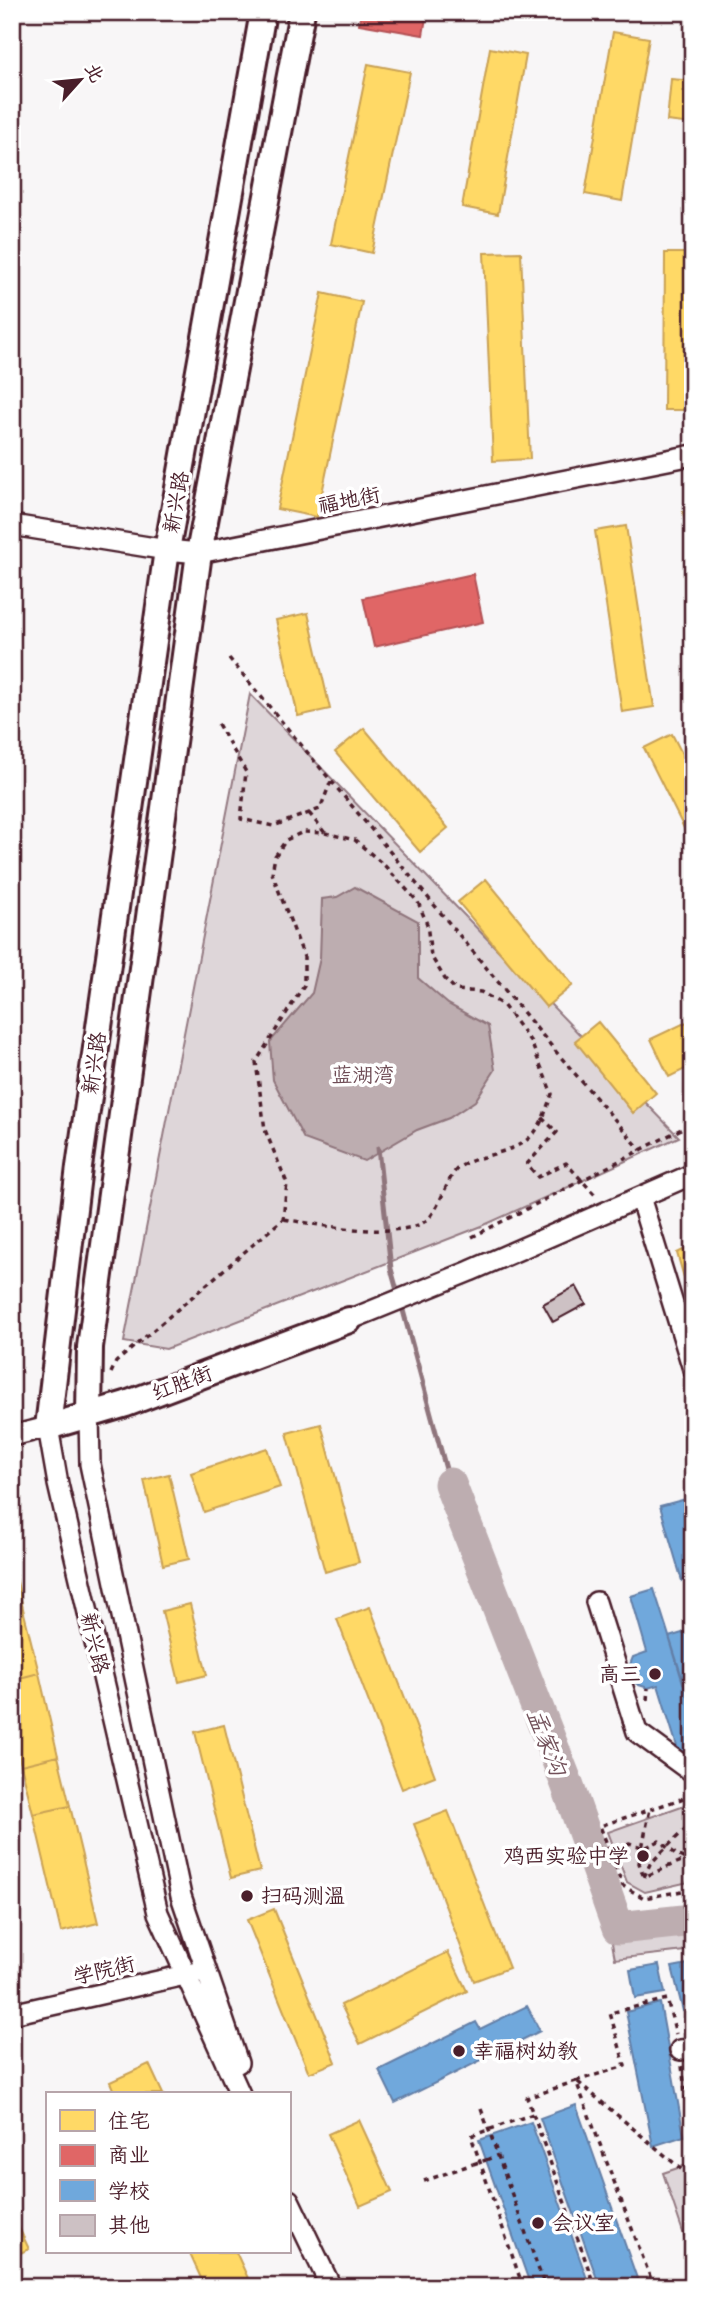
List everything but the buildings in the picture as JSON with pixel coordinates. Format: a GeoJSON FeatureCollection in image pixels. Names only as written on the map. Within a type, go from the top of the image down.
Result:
{"type":"FeatureCollection","features":[{"type":"Feature","properties":{"kind":"main road","name":"新兴路"},"geometry":{"type":"LineString","coordinates":[[48,1427],[79,1167],[167,550],[263,12]]}},
{"type":"Feature","properties":{"kind":"main road","name":"新兴路"},"geometry":{"type":"LineString","coordinates":[[89,1416],[90,1346],[200,553],[303,12]]}},
{"type":"Feature","properties":{"kind":"main road","name":"红胜街"},"geometry":{"type":"LineString","coordinates":[[48,1427],[126,1404],[349,1320]]}},
{"type":"Feature","properties":{"kind":"street","name":"福地街"},"geometry":{"type":"LineString","coordinates":[[12,525],[200,553],[693,455]]}},
{"type":"Feature","properties":{"kind":"street"},"geometry":{"type":"LineString","coordinates":[[349,1320],[470,1271],[693,1174]]}},
{"type":"Feature","properties":{"kind":"street"},"geometry":{"type":"LineString","coordinates":[[640,1197],[693,1369]]}},
{"type":"Feature","properties":{"kind":"street","name":"新兴路"},"geometry":{"type":"LineString","coordinates":[[89,1416],[90,1464],[178,1882],[247,2092]]}},
{"type":"Feature","properties":{"kind":"street","name":"红胜街"},"geometry":{"type":"LineString","coordinates":[[12,1436],[48,1427]]}},
{"type":"Feature","properties":{"kind":"street","name":"新兴路"},"geometry":{"type":"LineString","coordinates":[[48,1427],[61,1497],[158,1913],[239,2092]]}},
{"type":"Feature","properties":{"kind":"street"},"geometry":{"type":"LineString","coordinates":[[596,1602],[637,1732],[693,1773]]}},
{"type":"Feature","properties":{"kind":"street","name":"学院街"},"geometry":{"type":"LineString","coordinates":[[12,2014],[206,1969]]}},
{"type":"Feature","properties":{"kind":"street"},"geometry":{"type":"LineString","coordinates":[[290,2202],[331,2287]]}},
{"type":"Feature","properties":{"kind":"path"},"geometry":{"type":"LineString","coordinates":[[229,658],[553,1049],[641,1150]]}},
{"type":"Feature","properties":{"kind":"path"},"geometry":{"type":"LineString","coordinates":[[218,724],[246,772],[242,820],[272,826],[320,809],[331,781]]}},
{"type":"Feature","properties":{"kind":"path"},"geometry":{"type":"LineString","coordinates":[[309,813],[325,833]]}},
{"type":"Feature","properties":{"kind":"path"},"geometry":{"type":"LineString","coordinates":[[111,1373],[116,1363],[283,1219],[287,1183],[265,1130],[256,1062],[304,985],[304,957],[272,873],[275,856],[286,840],[303,832],[325,833],[355,840],[385,866],[418,902],[427,924],[431,956],[445,979],[456,990],[481,992],[503,1004],[531,1042],[552,1094],[536,1130],[519,1146],[480,1157],[457,1168],[440,1203],[426,1221],[407,1227],[359,1230],[283,1219]]}},
{"type":"Feature","properties":{"kind":"path"},"geometry":{"type":"LineString","coordinates":[[542,1118],[557,1132],[527,1164],[538,1177],[566,1163],[609,1211]]}},
{"type":"Feature","properties":{"kind":"path"},"geometry":{"type":"LineString","coordinates":[[472,1237],[693,1123]]}},
{"type":"Feature","properties":{"kind":"path"},"geometry":{"type":"LineString","coordinates":[[693,1795],[600,1826],[623,1886],[645,1898],[693,1889]]}},
{"type":"Feature","properties":{"kind":"path"},"geometry":{"type":"LineString","coordinates":[[644,1877],[639,1863],[650,1809]]}},
{"type":"Feature","properties":{"kind":"path"},"geometry":{"type":"LineString","coordinates":[[644,1877],[650,1864],[693,1821]]}},
{"type":"Feature","properties":{"kind":"path"},"geometry":{"type":"LineString","coordinates":[[612,1859],[629,1843],[645,1848],[659,1841],[693,1864]]}},
{"type":"Feature","properties":{"kind":"path"},"geometry":{"type":"LineString","coordinates":[[644,1877],[693,1856]]}},
{"type":"Feature","properties":{"kind":"path"},"geometry":{"type":"LineString","coordinates":[[595,2287],[527,2098],[625,2066],[610,2013],[667,2000],[687,2050],[693,2154]]}},
{"type":"Feature","properties":{"kind":"path"},"geometry":{"type":"LineString","coordinates":[[576,2081],[693,2179]]}},
{"type":"Feature","properties":{"kind":"path"},"geometry":{"type":"LineString","coordinates":[[576,2081],[654,2287]]}},
{"type":"Feature","properties":{"kind":"path"},"geometry":{"type":"LineString","coordinates":[[481,2109],[545,2285],[537,2287]]}},
{"type":"Feature","properties":{"kind":"path"},"geometry":{"type":"LineString","coordinates":[[523,2287],[471,2136],[533,2114]]}},
{"type":"Feature","properties":{"kind":"path"},"geometry":{"type":"LineString","coordinates":[[424,2181],[498,2155]]}},
{"type":"Feature","properties":{"kind":"green space","name":"蓝湖湾"},"geometry":{"type":"Polygon","coordinates":[[[250,694],[679,1137],[482,1226],[166,1349],[124,1342],[250,694]]]}},
{"type":"Feature","properties":{"kind":"green space"},"geometry":{"type":"Polygon","coordinates":[[[693,1802],[693,1881],[645,1892],[627,1882],[608,1832],[693,1802]]]}},
{"type":"Feature","properties":{"kind":"green space"},"geometry":{"type":"Polygon","coordinates":[[[693,1929],[693,1950],[615,1959],[611,1938],[693,1929]]]}},
{"type":"Feature","properties":{"kind":"green space"},"geometry":{"type":"Polygon","coordinates":[[[693,2163],[693,2262],[663,2173],[693,2163]]]}},
{"type":"Feature","properties":{"kind":"shaded area","name":"蓝湖湾"},"geometry":{"type":"Polygon","coordinates":[[[355,887],[418,921],[418,978],[448,1004],[488,1026],[495,1070],[475,1101],[449,1118],[417,1130],[364,1161],[304,1139],[273,1080],[270,1042],[312,993],[320,958],[322,899],[337,897],[355,887]]]}},
{"type":"Feature","properties":{"kind":"waterway"},"geometry":{"type":"LineString","coordinates":[[378,1148],[391,1269],[398,1294]]}},
{"type":"Feature","properties":{"kind":"waterway"},"geometry":{"type":"LineString","coordinates":[[401,1303],[450,1484]]}},
{"type":"Feature","properties":{"kind":"waterway","name":"孟家沟"},"geometry":{"type":"LineString","coordinates":[[450,1484],[567,1784],[618,1928],[693,1920]]}},
{"type":"Feature","properties":{"kind":"place","name":"高三"},"geometry":{"type":"Point","coordinates":[655,1674]}},
{"type":"Feature","properties":{"kind":"place","name":"鸡西实验中学"},"geometry":{"type":"Point","coordinates":[643,1856]}},
{"type":"Feature","properties":{"kind":"place","name":"扫码测温"},"geometry":{"type":"Point","coordinates":[247,1896]}},
{"type":"Feature","properties":{"kind":"place","name":"幸福树幼教"},"geometry":{"type":"Point","coordinates":[459,2051]}},
{"type":"Feature","properties":{"kind":"place","name":"会议室"},"geometry":{"type":"Point","coordinates":[538,2223]}}]}
